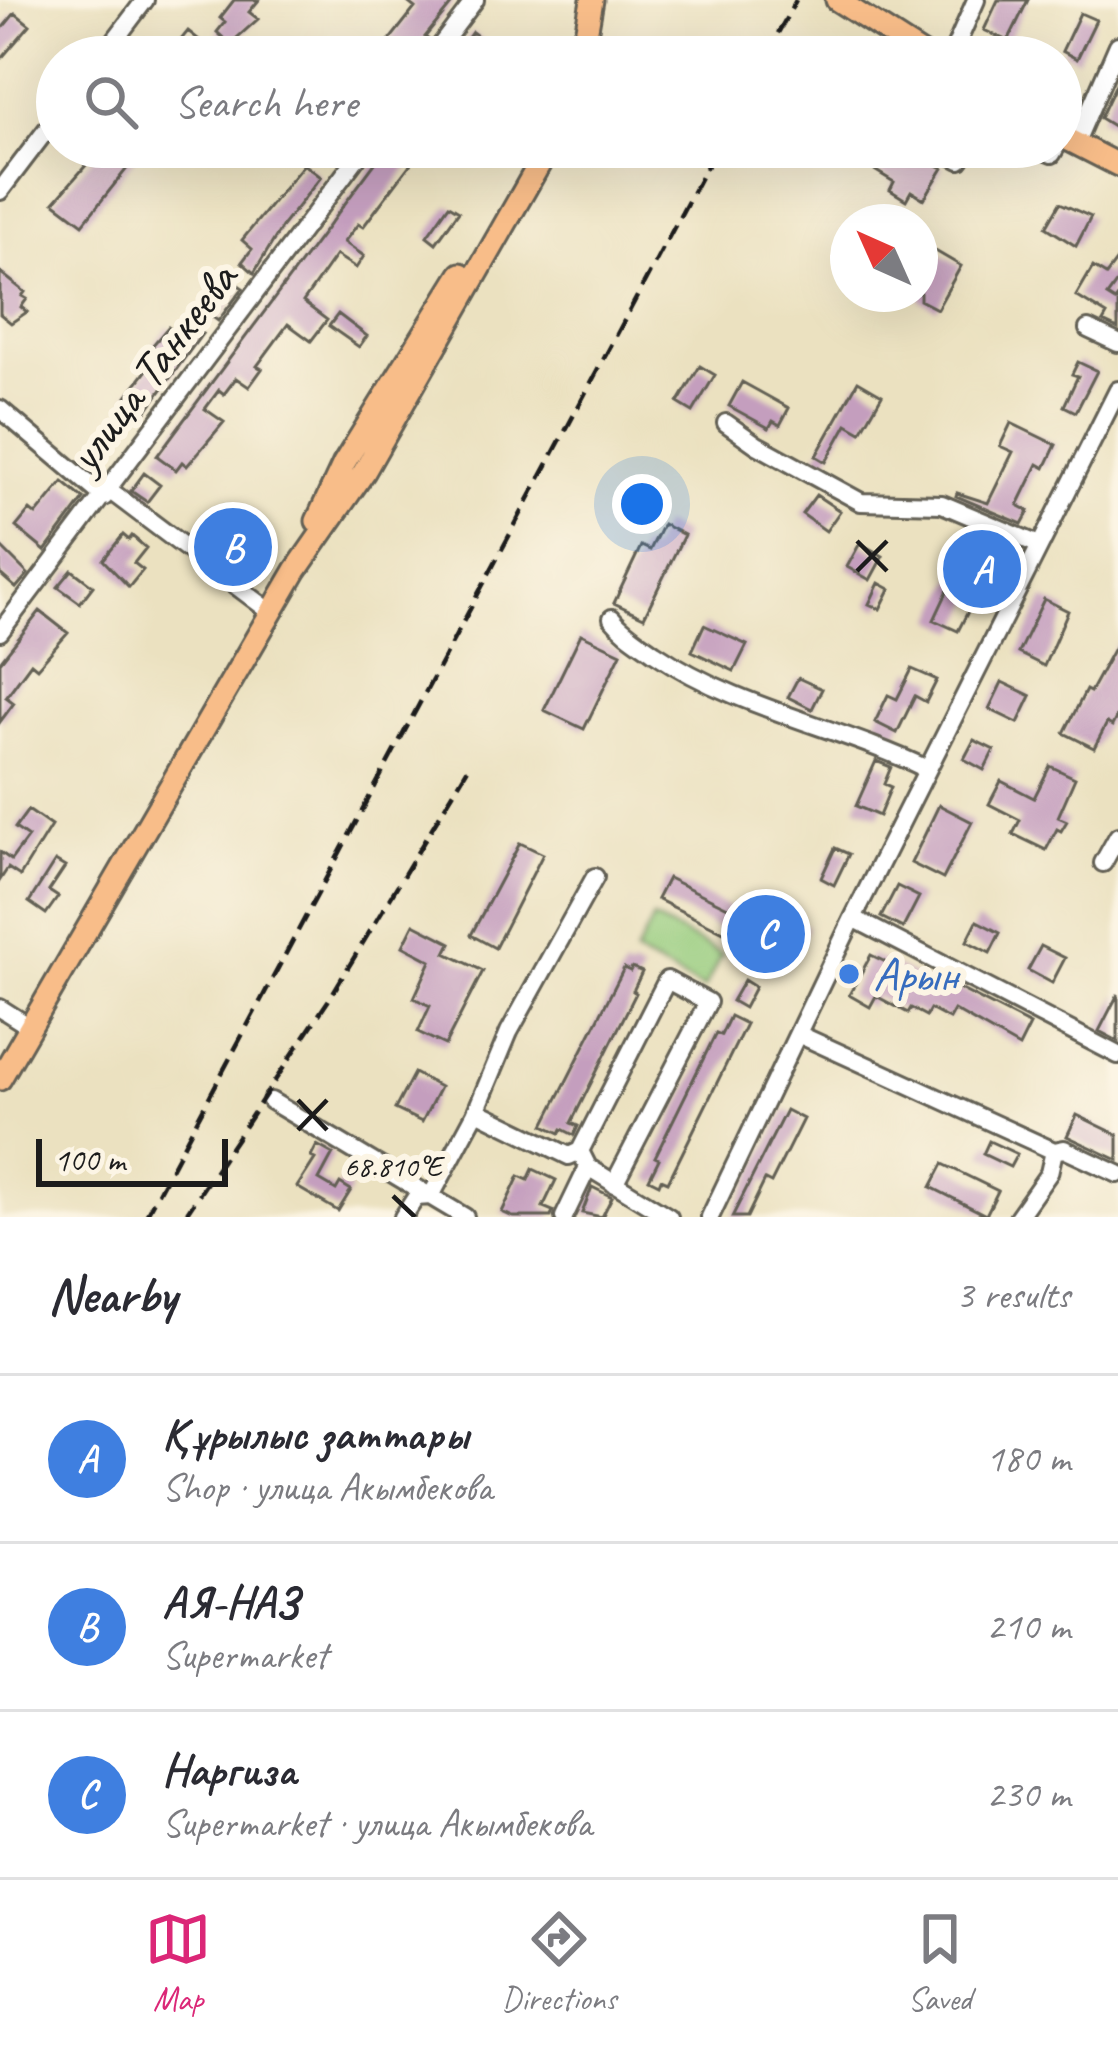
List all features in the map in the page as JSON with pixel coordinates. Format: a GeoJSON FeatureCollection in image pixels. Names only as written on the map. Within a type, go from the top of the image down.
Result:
{"type":"FeatureCollection","features":[{"type":"Feature","properties":{"kind":"main road"},"geometry":{"type":"LineString","coordinates":[[586,36],[592,0]]}},
{"type":"Feature","properties":{"kind":"main road"},"geometry":{"type":"LineString","coordinates":[[841,2],[894,36]]}},
{"type":"Feature","properties":{"kind":"main road"},"geometry":{"type":"LineString","coordinates":[[1082,149],[1118,165]]}},
{"type":"Feature","properties":{"kind":"main road"},"geometry":{"type":"LineString","coordinates":[[0,1079],[354,467],[538,168]]}},
{"type":"Feature","properties":{"kind":"street"},"geometry":{"type":"LineString","coordinates":[[118,36],[146,0]]}},
{"type":"Feature","properties":{"kind":"street"},"geometry":{"type":"LineString","coordinates":[[448,36],[475,0]]}},
{"type":"Feature","properties":{"kind":"street"},"geometry":{"type":"LineString","coordinates":[[960,36],[976,0]]}},
{"type":"Feature","properties":{"kind":"street"},"geometry":{"type":"LineString","coordinates":[[1082,108],[1118,45]]}},
{"type":"Feature","properties":{"kind":"street"},"geometry":{"type":"LineString","coordinates":[[0,191],[36,144]]}},
{"type":"Feature","properties":{"kind":"street","name":"улица Танкеева"},"geometry":{"type":"LineString","coordinates":[[0,632],[349,168]]}},
{"type":"Feature","properties":{"kind":"street"},"geometry":{"type":"LineString","coordinates":[[1088,329],[1118,343]]}},
{"type":"Feature","properties":{"kind":"street"},"geometry":{"type":"LineString","coordinates":[[710,1217],[853,918],[1118,390]]}},
{"type":"Feature","properties":{"kind":"street"},"geometry":{"type":"LineString","coordinates":[[0,409],[271,612]]}},
{"type":"Feature","properties":{"kind":"street"},"geometry":{"type":"LineString","coordinates":[[725,423],[757,446],[861,502],[942,504],[1039,545]]}},
{"type":"Feature","properties":{"kind":"street"},"geometry":{"type":"LineString","coordinates":[[612,618],[675,667],[729,696],[857,739],[927,769]]}},
{"type":"Feature","properties":{"kind":"street"},"geometry":{"type":"LineString","coordinates":[[1103,863],[1118,836]]}},
{"type":"Feature","properties":{"kind":"street"},"geometry":{"type":"LineString","coordinates":[[431,1196],[477,1111],[509,1032],[595,877]]}},
{"type":"Feature","properties":{"kind":"street"},"geometry":{"type":"LineString","coordinates":[[853,918],[1118,1055]]}},
{"type":"Feature","properties":{"kind":"street"},"geometry":{"type":"LineString","coordinates":[[564,1217],[584,1159],[667,980],[708,1001],[614,1184]]}},
{"type":"Feature","properties":{"kind":"street"},"geometry":{"type":"LineString","coordinates":[[0,1008],[30,1027]]}},
{"type":"Feature","properties":{"kind":"street"},"geometry":{"type":"LineString","coordinates":[[798,1034],[1054,1151],[1064,1149],[1118,1174]]}},
{"type":"Feature","properties":{"kind":"street"},"geometry":{"type":"LineString","coordinates":[[271,1101],[465,1217]]}},
{"type":"Feature","properties":{"kind":"street"},"geometry":{"type":"LineString","coordinates":[[477,1111],[584,1159],[614,1184],[669,1217]]}},
{"type":"Feature","properties":{"kind":"street"},"geometry":{"type":"LineString","coordinates":[[1018,1217],[1049,1173],[1054,1151]]}},
{"type":"Feature","properties":{"kind":"street"},"geometry":{"type":"LineString","coordinates":[[403,1217],[416,1197],[431,1196]]}},
{"type":"Feature","properties":{"kind":"green space"},"geometry":{"type":"Polygon","coordinates":[[[653,919],[722,954],[704,989],[635,954],[653,919]]]}},
{"type":"Feature","properties":{"kind":"building"},"geometry":{"type":"Polygon","coordinates":[[[234,0],[259,0],[249,12],[258,19],[239,36],[217,32],[225,22],[220,18],[234,0]]]}},
{"type":"Feature","properties":{"kind":"building"},"geometry":{"type":"Polygon","coordinates":[[[405,0],[455,0],[426,36],[393,36],[415,8],[405,0]]]}},
{"type":"Feature","properties":{"kind":"building"},"geometry":{"type":"Polygon","coordinates":[[[998,0],[1028,0],[1010,36],[984,30],[998,0]]]}},
{"type":"Feature","properties":{"kind":"building"},"geometry":{"type":"Polygon","coordinates":[[[15,13],[30,25],[0,60],[0,31],[15,13]]]}},
{"type":"Feature","properties":{"kind":"building"},"geometry":{"type":"Polygon","coordinates":[[[1080,13],[1096,20],[1082,49],[1082,36],[1069,36],[1080,13]]]}},
{"type":"Feature","properties":{"kind":"building"},"geometry":{"type":"Polygon","coordinates":[[[1118,80],[1118,129],[1100,118],[1118,80]]]}},
{"type":"Feature","properties":{"kind":"building"},"geometry":{"type":"Polygon","coordinates":[[[84,168],[127,168],[83,224],[54,202],[84,168]]]}},
{"type":"Feature","properties":{"kind":"building"},"geometry":{"type":"Polygon","coordinates":[[[301,168],[321,177],[283,225],[254,273],[242,262],[252,249],[242,240],[301,168]]]}},
{"type":"Feature","properties":{"kind":"building"},"geometry":{"type":"Polygon","coordinates":[[[371,168],[407,168],[363,227],[358,224],[344,242],[364,256],[356,268],[336,255],[303,302],[327,320],[311,341],[288,324],[257,366],[262,369],[249,387],[236,378],[205,409],[224,422],[187,466],[182,462],[176,470],[157,456],[371,168]]]}},
{"type":"Feature","properties":{"kind":"building"},"geometry":{"type":"Polygon","coordinates":[[[871,168],[943,168],[924,199],[911,191],[906,200],[890,190],[894,182],[871,168]]]}},
{"type":"Feature","properties":{"kind":"building"},"geometry":{"type":"Polygon","coordinates":[[[1060,203],[1091,217],[1076,246],[1046,227],[1060,203]]]}},
{"type":"Feature","properties":{"kind":"building"},"geometry":{"type":"Polygon","coordinates":[[[449,205],[459,211],[436,243],[427,236],[449,205]]]}},
{"type":"Feature","properties":{"kind":"building"},"geometry":{"type":"Polygon","coordinates":[[[938,253],[961,266],[938,307],[938,253]]]}},
{"type":"Feature","properties":{"kind":"building"},"geometry":{"type":"Polygon","coordinates":[[[1118,259],[1118,281],[1107,296],[1115,301],[1118,297],[1118,329],[1103,322],[1107,315],[1076,296],[1093,267],[1106,275],[1118,259]]]}},
{"type":"Feature","properties":{"kind":"building"},"geometry":{"type":"Polygon","coordinates":[[[0,272],[27,299],[21,307],[27,312],[11,323],[0,314],[0,272]]]}},
{"type":"Feature","properties":{"kind":"building"},"geometry":{"type":"Polygon","coordinates":[[[234,282],[243,288],[218,321],[202,309],[214,293],[221,298],[234,282]]]}},
{"type":"Feature","properties":{"kind":"building"},"geometry":{"type":"Polygon","coordinates":[[[338,314],[367,336],[359,347],[329,326],[338,314]]]}},
{"type":"Feature","properties":{"kind":"building"},"geometry":{"type":"Polygon","coordinates":[[[168,327],[179,336],[186,327],[202,334],[147,410],[127,396],[150,366],[145,362],[155,349],[152,346],[168,327]]]}},
{"type":"Feature","properties":{"kind":"building"},"geometry":{"type":"Polygon","coordinates":[[[1078,362],[1097,371],[1076,412],[1064,406],[1078,376],[1072,374],[1078,362]]]}},
{"type":"Feature","properties":{"kind":"building"},"geometry":{"type":"Polygon","coordinates":[[[700,366],[715,375],[693,412],[678,403],[700,366]]]}},
{"type":"Feature","properties":{"kind":"building"},"geometry":{"type":"Polygon","coordinates":[[[858,381],[882,395],[861,432],[847,424],[826,462],[816,456],[858,381]]]}},
{"type":"Feature","properties":{"kind":"building"},"geometry":{"type":"Polygon","coordinates":[[[742,382],[789,408],[780,425],[773,421],[769,428],[729,406],[742,382]]]}},
{"type":"Feature","properties":{"kind":"building"},"geometry":{"type":"Polygon","coordinates":[[[1011,423],[1056,445],[1045,468],[1038,464],[1018,505],[1029,511],[1022,524],[956,496],[988,503],[1013,452],[1000,446],[1011,423]]]}},
{"type":"Feature","properties":{"kind":"building"},"geometry":{"type":"Polygon","coordinates":[[[96,443],[108,453],[93,471],[81,461],[96,443]]]}},
{"type":"Feature","properties":{"kind":"building"},"geometry":{"type":"Polygon","coordinates":[[[144,473],[160,485],[147,502],[131,491],[144,473]]]}},
{"type":"Feature","properties":{"kind":"building"},"geometry":{"type":"Polygon","coordinates":[[[63,482],[84,499],[45,551],[16,527],[30,510],[36,515],[63,482]]]}},
{"type":"Feature","properties":{"kind":"building"},"geometry":{"type":"Polygon","coordinates":[[[816,495],[840,511],[826,531],[802,514],[816,495]]]}},
{"type":"Feature","properties":{"kind":"building"},"geometry":{"type":"Polygon","coordinates":[[[663,524],[684,535],[644,617],[614,603],[641,546],[650,550],[663,524]]]}},
{"type":"Feature","properties":{"kind":"building"},"geometry":{"type":"Polygon","coordinates":[[[222,531],[238,544],[225,562],[209,549],[222,531]]]}},
{"type":"Feature","properties":{"kind":"building"},"geometry":{"type":"Polygon","coordinates":[[[123,535],[146,548],[134,563],[143,570],[129,587],[103,560],[123,535]]]}},
{"type":"Feature","properties":{"kind":"building"},"geometry":{"type":"Polygon","coordinates":[[[860,543],[883,556],[870,580],[847,567],[860,543]]]}},
{"type":"Feature","properties":{"kind":"building"},"geometry":{"type":"Polygon","coordinates":[[[0,546],[28,574],[16,588],[0,574],[0,546]]]}},
{"type":"Feature","properties":{"kind":"building"},"geometry":{"type":"Polygon","coordinates":[[[977,547],[996,557],[958,631],[934,620],[955,575],[961,577],[977,547]]]}},
{"type":"Feature","properties":{"kind":"building"},"geometry":{"type":"Polygon","coordinates":[[[72,570],[93,586],[80,603],[58,587],[72,570]]]}},
{"type":"Feature","properties":{"kind":"building"},"geometry":{"type":"Polygon","coordinates":[[[879,583],[890,589],[880,609],[869,604],[879,583]]]}},
{"type":"Feature","properties":{"kind":"building"},"geometry":{"type":"Polygon","coordinates":[[[1044,599],[1068,611],[1044,666],[1018,653],[1044,599]]]}},
{"type":"Feature","properties":{"kind":"building"},"geometry":{"type":"Polygon","coordinates":[[[40,611],[68,633],[37,668],[31,663],[6,697],[14,703],[0,722],[0,662],[40,611]]]}},
{"type":"Feature","properties":{"kind":"building"},"geometry":{"type":"Polygon","coordinates":[[[704,625],[747,645],[734,671],[692,651],[704,625]]]}},
{"type":"Feature","properties":{"kind":"building"},"geometry":{"type":"Polygon","coordinates":[[[581,634],[621,653],[584,729],[544,710],[581,634]]]}},
{"type":"Feature","properties":{"kind":"building"},"geometry":{"type":"Polygon","coordinates":[[[1118,641],[1118,714],[1112,726],[1107,723],[1094,748],[1064,733],[1118,641]]]}},
{"type":"Feature","properties":{"kind":"building"},"geometry":{"type":"Polygon","coordinates":[[[912,669],[937,680],[926,702],[915,696],[897,733],[875,722],[888,695],[897,699],[912,669]]]}},
{"type":"Feature","properties":{"kind":"building"},"geometry":{"type":"Polygon","coordinates":[[[798,678],[822,689],[812,709],[788,697],[798,678]]]}},
{"type":"Feature","properties":{"kind":"building"},"geometry":{"type":"Polygon","coordinates":[[[1002,682],[1031,696],[1018,723],[989,709],[1002,682]]]}},
{"type":"Feature","properties":{"kind":"building"},"geometry":{"type":"Polygon","coordinates":[[[974,740],[994,750],[984,770],[964,759],[974,740]]]}},
{"type":"Feature","properties":{"kind":"building"},"geometry":{"type":"Polygon","coordinates":[[[876,761],[891,767],[884,784],[891,787],[879,816],[856,806],[876,761]]]}},
{"type":"Feature","properties":{"kind":"building"},"geometry":{"type":"Polygon","coordinates":[[[1050,766],[1075,778],[1058,817],[1067,821],[1046,850],[1013,834],[1020,820],[989,804],[1001,781],[1034,798],[1050,766]]]}},
{"type":"Feature","properties":{"kind":"building"},"geometry":{"type":"Polygon","coordinates":[[[939,805],[972,822],[943,879],[911,863],[939,805]]]}},
{"type":"Feature","properties":{"kind":"building"},"geometry":{"type":"Polygon","coordinates":[[[28,810],[51,826],[20,876],[8,868],[0,880],[0,852],[11,860],[28,837],[15,828],[28,810]]]}},
{"type":"Feature","properties":{"kind":"building"},"geometry":{"type":"Polygon","coordinates":[[[520,843],[543,854],[495,948],[471,935],[520,843]]]}},
{"type":"Feature","properties":{"kind":"building"},"geometry":{"type":"Polygon","coordinates":[[[835,848],[849,854],[834,885],[821,878],[835,848]]]}},
{"type":"Feature","properties":{"kind":"building"},"geometry":{"type":"Polygon","coordinates":[[[55,861],[65,867],[49,891],[58,897],[46,914],[29,902],[55,861]]]}},
{"type":"Feature","properties":{"kind":"building"},"geometry":{"type":"Polygon","coordinates":[[[668,878],[773,929],[762,951],[657,899],[668,878]]]}},
{"type":"Feature","properties":{"kind":"building"},"geometry":{"type":"Polygon","coordinates":[[[897,886],[919,897],[903,928],[881,917],[897,886]]]}},
{"type":"Feature","properties":{"kind":"building"},"geometry":{"type":"Polygon","coordinates":[[[783,915],[808,927],[795,953],[786,949],[793,933],[778,925],[783,915]]]}},
{"type":"Feature","properties":{"kind":"building"},"geometry":{"type":"Polygon","coordinates":[[[977,921],[1000,933],[990,953],[967,941],[977,921]]]}},
{"type":"Feature","properties":{"kind":"building"},"geometry":{"type":"Polygon","coordinates":[[[414,924],[451,943],[446,953],[483,971],[445,1045],[418,1032],[430,1006],[414,998],[431,961],[403,946],[414,924]]]}},
{"type":"Feature","properties":{"kind":"building"},"geometry":{"type":"Polygon","coordinates":[[[1041,946],[1065,958],[1052,983],[1028,970],[1041,946]]]}},
{"type":"Feature","properties":{"kind":"building"},"geometry":{"type":"Polygon","coordinates":[[[871,955],[942,989],[946,982],[1030,1025],[1019,1047],[954,1010],[949,1019],[930,1009],[926,1016],[911,1008],[908,1013],[876,996],[870,1007],[849,995],[871,955]]]}},
{"type":"Feature","properties":{"kind":"building"},"geometry":{"type":"Polygon","coordinates":[[[632,967],[642,972],[636,993],[571,1123],[578,1126],[574,1135],[562,1129],[560,1133],[544,1125],[624,968],[630,971],[632,967]]]}},
{"type":"Feature","properties":{"kind":"building"},"geometry":{"type":"Polygon","coordinates":[[[744,980],[755,987],[744,1008],[732,1001],[744,980]]]}},
{"type":"Feature","properties":{"kind":"building"},"geometry":{"type":"Polygon","coordinates":[[[1118,994],[1118,1041],[1099,1031],[1118,994]]]}},
{"type":"Feature","properties":{"kind":"building"},"geometry":{"type":"Polygon","coordinates":[[[730,1016],[746,1024],[668,1182],[661,1179],[659,1184],[649,1179],[659,1159],[655,1157],[716,1033],[721,1035],[730,1016]]]}},
{"type":"Feature","properties":{"kind":"building"},"geometry":{"type":"Polygon","coordinates":[[[414,1073],[440,1087],[422,1122],[395,1109],[414,1073]]]}},
{"type":"Feature","properties":{"kind":"building"},"geometry":{"type":"Polygon","coordinates":[[[786,1110],[803,1119],[771,1183],[765,1180],[747,1217],[732,1217],[786,1110]]]}},
{"type":"Feature","properties":{"kind":"building"},"geometry":{"type":"Polygon","coordinates":[[[1077,1115],[1118,1135],[1118,1160],[1067,1136],[1077,1115]]]}},
{"type":"Feature","properties":{"kind":"building"},"geometry":{"type":"Polygon","coordinates":[[[989,1141],[1017,1154],[1010,1167],[983,1154],[989,1141]]]}},
{"type":"Feature","properties":{"kind":"building"},"geometry":{"type":"Polygon","coordinates":[[[317,1145],[333,1154],[319,1180],[336,1190],[340,1183],[351,1190],[338,1211],[297,1187],[315,1159],[311,1157],[317,1145]]]}},
{"type":"Feature","properties":{"kind":"building"},"geometry":{"type":"Polygon","coordinates":[[[943,1164],[998,1191],[986,1215],[931,1187],[943,1164]]]}},
{"type":"Feature","properties":{"kind":"building"},"geometry":{"type":"Polygon","coordinates":[[[533,1169],[556,1180],[543,1207],[553,1211],[551,1217],[513,1217],[502,1212],[519,1176],[528,1180],[533,1169]]]}},
{"type":"Feature","properties":{"kind":"building"},"geometry":{"type":"Polygon","coordinates":[[[592,1187],[612,1197],[602,1217],[582,1213],[592,1187]]]}},
{"type":"Feature","properties":{"kind":"railway"},"geometry":{"type":"LineString","coordinates":[[776,36],[796,0]]}},
{"type":"Feature","properties":{"kind":"railway"},"geometry":{"type":"LineString","coordinates":[[145,1217],[706,168]]}},
{"type":"Feature","properties":{"kind":"railway"},"geometry":{"type":"LineString","coordinates":[[184,1217],[328,1001],[471,763]]}},
{"type":"Feature","properties":{"kind":"place","name":"АЯ-НАЗ"},"geometry":{"type":"Point","coordinates":[233,547]}},
{"type":"Feature","properties":{"kind":"place","name":"Құрылыс заттары"},"geometry":{"type":"Point","coordinates":[982,569]}},
{"type":"Feature","properties":{"kind":"place","name":"Наргиза"},"geometry":{"type":"Point","coordinates":[766,934]}},
{"type":"Feature","properties":{"kind":"place","name":"Арын"},"geometry":{"type":"Point","coordinates":[849,974]}}]}
